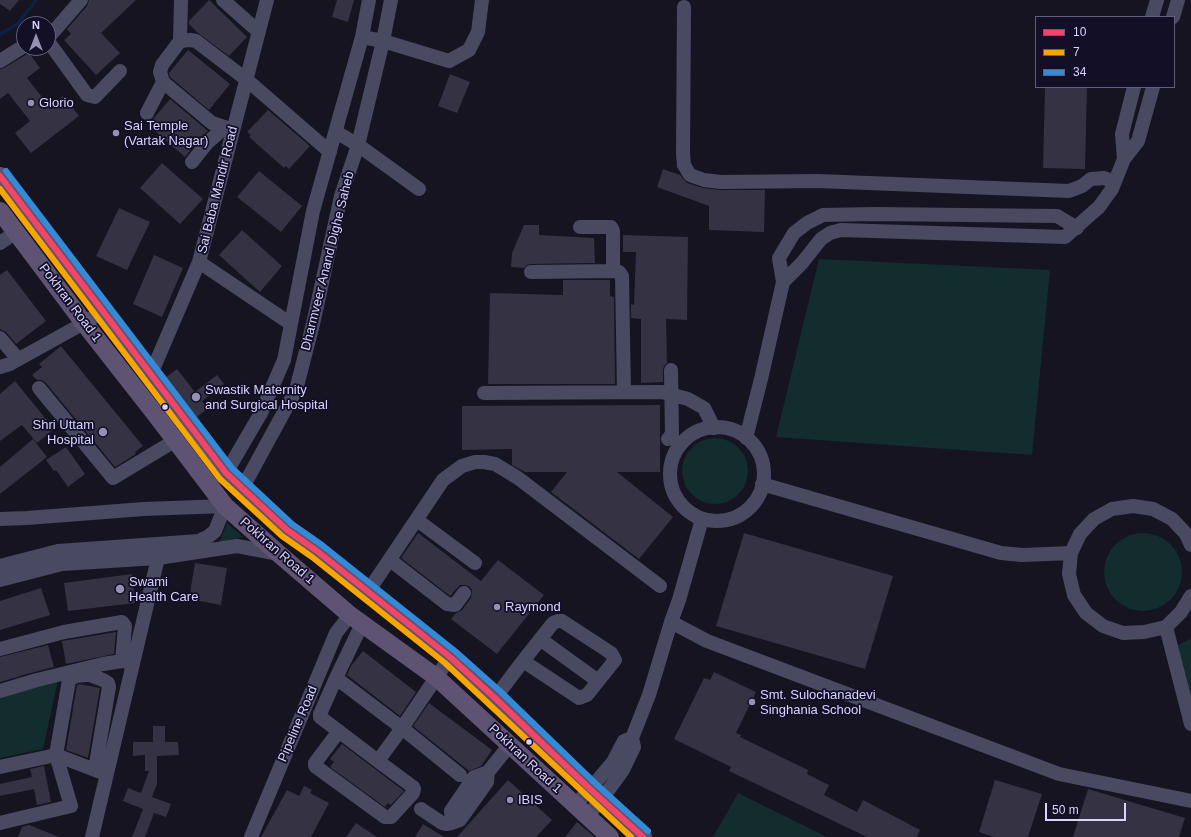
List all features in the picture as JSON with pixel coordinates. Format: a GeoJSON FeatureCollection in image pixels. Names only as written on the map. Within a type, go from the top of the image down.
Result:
{"type":"FeatureCollection","features":[{"type":"Feature","properties":{"kind":"main road","name":"Pokhran Road 1"},"geometry":{"type":"LineString","coordinates":[[0,176],[226,473],[287,530],[317,551],[450,657],[643,837]]}},
{"type":"Feature","properties":{"kind":"main road","name":"Pokhran Road 1"},"geometry":{"type":"LineString","coordinates":[[0,212],[225,506],[352,616],[436,677],[608,836]]}},
{"type":"Feature","properties":{"kind":"street"},"geometry":{"type":"LineString","coordinates":[[56,30],[81,0]]}},
{"type":"Feature","properties":{"kind":"street"},"geometry":{"type":"LineString","coordinates":[[181,0],[180,41],[162,65],[160,72],[163,82],[212,123],[228,129]]}},
{"type":"Feature","properties":{"kind":"street"},"geometry":{"type":"LineString","coordinates":[[223,0],[259,32]]}},
{"type":"Feature","properties":{"kind":"street","name":"Sai Baba Mandir Road"},"geometry":{"type":"LineString","coordinates":[[151,374],[199,262],[228,129],[247,80],[267,0]]}},
{"type":"Feature","properties":{"kind":"street","name":"Dharmveer Anand Dighe Saheb"},"geometry":{"type":"LineString","coordinates":[[226,473],[261,413],[284,360],[313,211],[362,37],[369,0]]}},
{"type":"Feature","properties":{"kind":"street","name":"Dharmveer Anand Dighe Saheb"},"geometry":{"type":"LineString","coordinates":[[242,489],[296,390],[313,324],[341,196],[358,145],[383,41],[391,0]]}},
{"type":"Feature","properties":{"kind":"street"},"geometry":{"type":"LineString","coordinates":[[362,37],[383,41],[449,61],[469,50],[478,32],[482,0]]}},
{"type":"Feature","properties":{"kind":"street"},"geometry":{"type":"LineString","coordinates":[[1152,16],[1157,0]]}},
{"type":"Feature","properties":{"kind":"street"},"geometry":{"type":"LineString","coordinates":[[1173,16],[1178,0]]}},
{"type":"Feature","properties":{"kind":"street"},"geometry":{"type":"LineString","coordinates":[[684,6],[683,154],[684,165],[690,175],[704,180],[721,182],[818,181],[1068,191],[1082,186],[1091,179],[1104,178],[1114,182]]}},
{"type":"Feature","properties":{"kind":"street"},"geometry":{"type":"LineString","coordinates":[[180,41],[190,40],[196,42],[247,80],[330,152]]}},
{"type":"Feature","properties":{"kind":"street"},"geometry":{"type":"LineString","coordinates":[[56,50],[87,95],[95,97],[120,71]]}},
{"type":"Feature","properties":{"kind":"street"},"geometry":{"type":"LineString","coordinates":[[0,61],[16,51]]}},
{"type":"Feature","properties":{"kind":"street"},"geometry":{"type":"LineString","coordinates":[[147,113],[163,82]]}},
{"type":"Feature","properties":{"kind":"street"},"geometry":{"type":"LineString","coordinates":[[1124,159],[1122,134],[1134,88]]}},
{"type":"Feature","properties":{"kind":"street"},"geometry":{"type":"LineString","coordinates":[[783,282],[802,263],[821,238],[830,233],[841,230],[1065,237],[1100,207],[1112,189],[1124,159],[1138,141],[1153,88]]}},
{"type":"Feature","properties":{"kind":"street"},"geometry":{"type":"LineString","coordinates":[[192,162],[207,143],[228,129]]}},
{"type":"Feature","properties":{"kind":"street"},"geometry":{"type":"LineString","coordinates":[[336,132],[358,145],[419,189]]}},
{"type":"Feature","properties":{"kind":"street"},"geometry":{"type":"LineString","coordinates":[[746,438],[783,282],[779,258],[794,233],[806,222],[823,215],[873,214],[1057,216],[1077,228]]}},
{"type":"Feature","properties":{"kind":"street"},"geometry":{"type":"LineString","coordinates":[[580,227],[611,227],[613,231],[613,272]]}},
{"type":"Feature","properties":{"kind":"street"},"geometry":{"type":"LineString","coordinates":[[0,243],[16,232]]}},
{"type":"Feature","properties":{"kind":"street"},"geometry":{"type":"LineString","coordinates":[[199,262],[291,324]]}},
{"type":"Feature","properties":{"kind":"street"},"geometry":{"type":"LineString","coordinates":[[531,272],[619,272],[622,276],[624,392]]}},
{"type":"Feature","properties":{"kind":"street"},"geometry":{"type":"LineString","coordinates":[[0,367],[18,359],[103,311]]}},
{"type":"Feature","properties":{"kind":"street"},"geometry":{"type":"LineString","coordinates":[[0,338],[18,359]]}},
{"type":"Feature","properties":{"kind":"street"},"geometry":{"type":"LineString","coordinates":[[668,439],[672,434],[671,370]]}},
{"type":"Feature","properties":{"kind":"street"},"geometry":{"type":"LineString","coordinates":[[39,388],[113,478],[176,440]]}},
{"type":"Feature","properties":{"kind":"street"},"geometry":{"type":"LineString","coordinates":[[484,393],[662,392],[688,399],[704,408],[714,428]]}},
{"type":"Feature","properties":{"kind":"street"},"geometry":{"type":"LineString","coordinates":[[714,428],[739,432],[757,451],[763,468],[762,484],[756,500],[750,507],[740,514],[728,520],[719,521],[702,519],[687,511],[681,505],[672,490],[670,473],[673,456],[683,442],[697,432],[714,428]]}},
{"type":"Feature","properties":{"kind":"street"},"geometry":{"type":"LineString","coordinates":[[362,588],[390,560],[443,480],[462,466],[475,462],[495,464],[518,478],[660,586]]}},
{"type":"Feature","properties":{"kind":"street"},"geometry":{"type":"LineString","coordinates":[[762,484],[1001,553],[1022,555],[1071,553]]}},
{"type":"Feature","properties":{"kind":"street"},"geometry":{"type":"LineString","coordinates":[[0,519],[144,509],[225,506],[215,531],[199,541],[58,550],[0,566]]}},
{"type":"Feature","properties":{"kind":"street"},"geometry":{"type":"LineString","coordinates":[[1191,545],[1186,534],[1172,519],[1153,509],[1133,506],[1112,509],[1094,519],[1080,534],[1071,553],[1069,574],[1074,595],[1086,613],[1103,626],[1123,633],[1144,632],[1166,627],[1181,612],[1191,596]]}},
{"type":"Feature","properties":{"kind":"street"},"geometry":{"type":"LineString","coordinates":[[581,811],[596,794],[624,741],[632,738],[649,695],[679,600],[702,519]]}},
{"type":"Feature","properties":{"kind":"street"},"geometry":{"type":"LineString","coordinates":[[417,520],[475,563]]}},
{"type":"Feature","properties":{"kind":"street"},"geometry":{"type":"LineString","coordinates":[[101,772],[128,662],[158,558],[159,544]]}},
{"type":"Feature","properties":{"kind":"street"},"geometry":{"type":"LineString","coordinates":[[0,580],[62,564],[158,558],[237,546],[279,554]]}},
{"type":"Feature","properties":{"kind":"street"},"geometry":{"type":"LineString","coordinates":[[390,560],[447,604],[455,605],[464,593]]}},
{"type":"Feature","properties":{"kind":"street"},"geometry":{"type":"LineString","coordinates":[[339,731],[315,763],[315,766],[385,818],[391,817],[413,793],[413,787],[339,731],[322,720],[320,714],[336,678],[352,616]]}},
{"type":"Feature","properties":{"kind":"street","name":"Pipeline Road"},"geometry":{"type":"LineString","coordinates":[[251,837],[336,633],[352,616]]}},
{"type":"Feature","properties":{"kind":"street"},"geometry":{"type":"LineString","coordinates":[[495,698],[523,661],[553,623],[558,621],[562,621],[614,656],[614,660],[587,695],[579,698],[523,661]]}},
{"type":"Feature","properties":{"kind":"street"},"geometry":{"type":"LineString","coordinates":[[0,649],[64,632],[122,622],[125,626],[128,662]]}},
{"type":"Feature","properties":{"kind":"street"},"geometry":{"type":"LineString","coordinates":[[671,622],[707,641],[1059,774],[1191,802]]}},
{"type":"Feature","properties":{"kind":"street"},"geometry":{"type":"LineString","coordinates":[[1166,627],[1191,724]]}},
{"type":"Feature","properties":{"kind":"street"},"geometry":{"type":"LineString","coordinates":[[540,640],[598,681]]}},
{"type":"Feature","properties":{"kind":"street"},"geometry":{"type":"LineString","coordinates":[[378,761],[450,657]]}},
{"type":"Feature","properties":{"kind":"street"},"geometry":{"type":"LineString","coordinates":[[0,691],[37,680],[103,664],[128,662]]}},
{"type":"Feature","properties":{"kind":"street"},"geometry":{"type":"LineString","coordinates":[[0,823],[71,806],[56,755],[69,680],[76,676],[85,675],[96,677],[108,683],[109,687],[101,772],[92,837]]}},
{"type":"Feature","properties":{"kind":"street"},"geometry":{"type":"LineString","coordinates":[[336,678],[402,728],[460,776]]}},
{"type":"Feature","properties":{"kind":"street"},"geometry":{"type":"LineString","coordinates":[[421,809],[442,823],[452,823],[452,811],[474,777],[488,772],[509,746]]}},
{"type":"Feature","properties":{"kind":"street"},"geometry":{"type":"LineString","coordinates":[[0,767],[56,755],[101,772]]}},
{"type":"Feature","properties":{"kind":"green space"},"geometry":{"type":"Polygon","coordinates":[[[819,259],[1050,270],[1032,455],[776,437],[819,259]]]}},
{"type":"Feature","properties":{"kind":"green space"},"geometry":{"type":"Polygon","coordinates":[[[715,438],[728,441],[738,448],[745,458],[748,471],[745,484],[738,494],[728,501],[715,504],[702,501],[692,494],[685,484],[682,471],[685,458],[692,448],[702,441],[715,438]]]}},
{"type":"Feature","properties":{"kind":"green space"},"geometry":{"type":"Polygon","coordinates":[[[227,523],[243,537],[219,543],[227,523]]]}},
{"type":"Feature","properties":{"kind":"green space"},"geometry":{"type":"Polygon","coordinates":[[[1135,533],[1151,533],[1165,539],[1176,550],[1182,564],[1182,580],[1176,594],[1165,605],[1151,611],[1135,611],[1121,605],[1110,594],[1104,580],[1104,564],[1110,550],[1121,539],[1135,533]]]}},
{"type":"Feature","properties":{"kind":"green space"},"geometry":{"type":"Polygon","coordinates":[[[1191,639],[1191,706],[1178,645],[1191,639]]]}},
{"type":"Feature","properties":{"kind":"green space"},"geometry":{"type":"Polygon","coordinates":[[[58,680],[43,749],[0,758],[0,697],[58,680]]]}},
{"type":"Feature","properties":{"kind":"green space"},"geometry":{"type":"Polygon","coordinates":[[[738,793],[827,837],[713,837],[738,793]]]}},
{"type":"Feature","properties":{"kind":"building"},"geometry":{"type":"Polygon","coordinates":[[[0,0],[19,0],[10,11],[0,4],[0,0]]]}},
{"type":"Feature","properties":{"kind":"building"},"geometry":{"type":"Polygon","coordinates":[[[89,0],[136,0],[101,33],[120,53],[96,75],[64,40],[71,34],[67,29],[87,6],[89,0]]]}},
{"type":"Feature","properties":{"kind":"building"},"geometry":{"type":"Polygon","coordinates":[[[209,0],[247,37],[229,56],[198,33],[189,24],[189,21],[209,0]]]}},
{"type":"Feature","properties":{"kind":"building"},"geometry":{"type":"Polygon","coordinates":[[[337,0],[354,0],[348,22],[332,17],[337,0]]]}},
{"type":"Feature","properties":{"kind":"building"},"geometry":{"type":"Polygon","coordinates":[[[188,50],[230,84],[209,110],[170,77],[169,73],[188,50]]]}},
{"type":"Feature","properties":{"kind":"building","name":"Glorio"},"geometry":{"type":"Polygon","coordinates":[[[24,56],[31,56],[40,68],[27,78],[49,106],[63,96],[79,116],[31,153],[15,133],[30,121],[8,93],[0,99],[0,69],[24,56]]]}},
{"type":"Feature","properties":{"kind":"building"},"geometry":{"type":"Polygon","coordinates":[[[450,74],[470,82],[457,113],[438,106],[450,74]]]}},
{"type":"Feature","properties":{"kind":"building"},"geometry":{"type":"Polygon","coordinates":[[[1045,88],[1087,88],[1085,169],[1043,168],[1045,88]]]}},
{"type":"Feature","properties":{"kind":"building"},"geometry":{"type":"Polygon","coordinates":[[[170,99],[208,131],[200,138],[185,157],[148,125],[170,99]]]}},
{"type":"Feature","properties":{"kind":"building"},"geometry":{"type":"Polygon","coordinates":[[[268,110],[310,146],[289,169],[286,166],[284,168],[249,137],[251,135],[247,132],[268,110]]]}},
{"type":"Feature","properties":{"kind":"building"},"geometry":{"type":"Polygon","coordinates":[[[162,163],[203,199],[180,224],[140,188],[162,163]]]}},
{"type":"Feature","properties":{"kind":"building"},"geometry":{"type":"Polygon","coordinates":[[[663,169],[680,175],[687,183],[703,188],[721,190],[765,190],[764,232],[709,230],[709,206],[657,187],[663,169]]]}},
{"type":"Feature","properties":{"kind":"building"},"geometry":{"type":"Polygon","coordinates":[[[259,171],[302,206],[281,232],[237,197],[259,171]]]}},
{"type":"Feature","properties":{"kind":"building"},"geometry":{"type":"Polygon","coordinates":[[[119,208],[150,222],[127,270],[96,256],[119,208]]]}},
{"type":"Feature","properties":{"kind":"building"},"geometry":{"type":"Polygon","coordinates":[[[524,225],[539,225],[539,235],[594,238],[595,263],[531,264],[524,268],[511,267],[512,253],[524,225]]]}},
{"type":"Feature","properties":{"kind":"building"},"geometry":{"type":"Polygon","coordinates":[[[242,230],[282,266],[260,292],[219,255],[242,230]]]}},
{"type":"Feature","properties":{"kind":"building"},"geometry":{"type":"Polygon","coordinates":[[[623,235],[688,237],[687,320],[666,319],[667,363],[663,370],[663,382],[641,383],[641,319],[631,318],[631,304],[634,305],[636,252],[623,252],[623,235]]]}},
{"type":"Feature","properties":{"kind":"building"},"geometry":{"type":"Polygon","coordinates":[[[154,255],[183,268],[162,317],[133,304],[154,255]]]}},
{"type":"Feature","properties":{"kind":"building"},"geometry":{"type":"Polygon","coordinates":[[[7,270],[46,321],[16,344],[6,332],[0,329],[0,275],[7,270]]]}},
{"type":"Feature","properties":{"kind":"building"},"geometry":{"type":"Polygon","coordinates":[[[563,280],[610,280],[610,296],[614,297],[615,384],[488,384],[490,293],[563,295],[563,280]]]}},
{"type":"Feature","properties":{"kind":"building"},"geometry":{"type":"Polygon","coordinates":[[[61,346],[143,446],[135,452],[136,454],[115,467],[46,383],[42,380],[37,380],[32,375],[42,367],[39,364],[61,346]]]}},
{"type":"Feature","properties":{"kind":"building"},"geometry":{"type":"Polygon","coordinates":[[[177,369],[195,392],[217,375],[224,384],[202,401],[208,408],[197,417],[166,377],[177,369]]]}},
{"type":"Feature","properties":{"kind":"building"},"geometry":{"type":"Polygon","coordinates":[[[15,381],[54,429],[37,443],[22,425],[0,441],[0,394],[15,381]]]}},
{"type":"Feature","properties":{"kind":"building"},"geometry":{"type":"Polygon","coordinates":[[[660,405],[660,472],[617,472],[673,517],[639,559],[551,492],[567,472],[525,472],[512,465],[512,449],[462,450],[462,406],[660,405]]]}},
{"type":"Feature","properties":{"kind":"building"},"geometry":{"type":"Polygon","coordinates":[[[33,439],[47,457],[0,494],[0,467],[33,439]]]}},
{"type":"Feature","properties":{"kind":"building"},"geometry":{"type":"Polygon","coordinates":[[[66,447],[85,474],[68,487],[56,470],[54,471],[46,460],[66,447]]]}},
{"type":"Feature","properties":{"kind":"building","name":"Raymond"},"geometry":{"type":"Polygon","coordinates":[[[418,533],[481,581],[498,560],[544,595],[497,654],[451,619],[456,613],[462,610],[471,598],[472,590],[469,586],[460,585],[450,596],[401,558],[418,533]]]}},
{"type":"Feature","properties":{"kind":"building"},"geometry":{"type":"Polygon","coordinates":[[[744,533],[893,576],[865,669],[716,626],[744,533]]]}},
{"type":"Feature","properties":{"kind":"building"},"geometry":{"type":"Polygon","coordinates":[[[195,563],[227,568],[221,605],[189,599],[195,563]]]}},
{"type":"Feature","properties":{"kind":"building"},"geometry":{"type":"Polygon","coordinates":[[[132,574],[135,603],[68,611],[64,583],[132,574]]]}},
{"type":"Feature","properties":{"kind":"building"},"geometry":{"type":"Polygon","coordinates":[[[41,588],[50,615],[0,630],[0,601],[41,588]]]}},
{"type":"Feature","properties":{"kind":"building"},"geometry":{"type":"Polygon","coordinates":[[[116,632],[114,654],[66,664],[62,641],[116,632]]]}},
{"type":"Feature","properties":{"kind":"building"},"geometry":{"type":"Polygon","coordinates":[[[48,645],[54,667],[0,682],[0,657],[48,645]]]}},
{"type":"Feature","properties":{"kind":"building"},"geometry":{"type":"Polygon","coordinates":[[[363,651],[416,692],[400,716],[347,675],[351,666],[363,651]]]}},
{"type":"Feature","properties":{"kind":"building"},"geometry":{"type":"Polygon","coordinates":[[[714,672],[756,692],[736,733],[741,735],[740,737],[808,770],[807,774],[829,785],[824,795],[857,812],[863,800],[920,830],[917,837],[867,837],[729,771],[731,767],[674,739],[704,678],[710,680],[714,672]]]}},
{"type":"Feature","properties":{"kind":"building"},"geometry":{"type":"Polygon","coordinates":[[[79,684],[100,688],[88,758],[66,750],[77,685],[79,684]]]}},
{"type":"Feature","properties":{"kind":"building"},"geometry":{"type":"Polygon","coordinates":[[[429,703],[492,750],[481,766],[469,771],[413,726],[429,703]]]}},
{"type":"Feature","properties":{"kind":"building"},"geometry":{"type":"Polygon","coordinates":[[[153,726],[165,726],[165,742],[178,742],[179,755],[157,756],[157,784],[152,797],[171,804],[166,817],[154,813],[145,837],[132,837],[143,809],[123,801],[128,788],[141,793],[149,771],[145,771],[145,755],[133,756],[133,742],[153,742],[153,726]]]}},
{"type":"Feature","properties":{"kind":"building"},"geometry":{"type":"Polygon","coordinates":[[[342,744],[404,791],[391,805],[388,803],[385,807],[330,767],[334,762],[330,759],[342,744]]]}},
{"type":"Feature","properties":{"kind":"building"},"geometry":{"type":"Polygon","coordinates":[[[44,766],[51,802],[37,805],[34,789],[0,796],[0,784],[32,777],[30,769],[44,766]]]}},
{"type":"Feature","properties":{"kind":"building","name":"IBIS"},"geometry":{"type":"Polygon","coordinates":[[[508,780],[552,820],[536,837],[457,837],[508,780]]]}},
{"type":"Feature","properties":{"kind":"building"},"geometry":{"type":"Polygon","coordinates":[[[995,780],[1042,794],[1028,837],[994,837],[979,832],[995,780]]]}},
{"type":"Feature","properties":{"kind":"building"},"geometry":{"type":"Polygon","coordinates":[[[304,786],[312,790],[310,793],[329,803],[311,837],[261,837],[287,790],[299,796],[304,786]]]}},
{"type":"Feature","properties":{"kind":"building"},"geometry":{"type":"Polygon","coordinates":[[[1088,789],[1185,818],[1179,837],[1073,837],[1088,789]]]}},
{"type":"Feature","properties":{"kind":"building"},"geometry":{"type":"Polygon","coordinates":[[[577,822],[590,833],[594,837],[565,837],[577,822]]]}},
{"type":"Feature","properties":{"kind":"building"},"geometry":{"type":"Polygon","coordinates":[[[356,823],[377,837],[346,837],[356,823]]]}},
{"type":"Feature","properties":{"kind":"building"},"geometry":{"type":"Polygon","coordinates":[[[423,824],[444,837],[415,837],[423,824]]]}},
{"type":"Feature","properties":{"kind":"building"},"geometry":{"type":"Polygon","coordinates":[[[29,825],[59,837],[18,837],[22,827],[29,825]]]}},
{"type":"Feature","properties":{"kind":"waterway"},"geometry":{"type":"LineString","coordinates":[[0,34],[18,24],[36,0]]}},
{"type":"Feature","properties":{"kind":"transit line","name":"34"},"geometry":{"type":"LineString","coordinates":[[6,171],[232,468],[292,524],[322,545],[455,651],[501,692],[595,783],[648,831]]}},
{"type":"Feature","properties":{"kind":"transit line","name":"10"},"geometry":{"type":"LineString","coordinates":[[0,176],[226,473],[287,530],[317,551],[450,657],[643,837]]}},
{"type":"Feature","properties":{"kind":"transit line","name":"7"},"geometry":{"type":"LineString","coordinates":[[0,189],[220,479],[282,536],[312,557],[445,663],[631,837]]}},
{"type":"Feature","properties":{"kind":"place","name":"Glorio"},"geometry":{"type":"Point","coordinates":[31,103]}},
{"type":"Feature","properties":{"kind":"place","name":"Sai Temple (Vartak Nagar)"},"geometry":{"type":"Point","coordinates":[116,133]}},
{"type":"Feature","properties":{"kind":"place","name":"Swastik Maternity and Surgical Hospital"},"geometry":{"type":"Point","coordinates":[196,397]}},
{"type":"Feature","properties":{"kind":"place","name":"Shri Uttam Hospital"},"geometry":{"type":"Point","coordinates":[103,432]}},
{"type":"Feature","properties":{"kind":"place","name":"Swami Health Care"},"geometry":{"type":"Point","coordinates":[120,589]}},
{"type":"Feature","properties":{"kind":"place","name":"Raymond"},"geometry":{"type":"Point","coordinates":[497,607]}},
{"type":"Feature","properties":{"kind":"place","name":"Smt. Sulochanadevi Singhania School"},"geometry":{"type":"Point","coordinates":[752,702]}},
{"type":"Feature","properties":{"kind":"place","name":"IBIS"},"geometry":{"type":"Point","coordinates":[510,800]}}]}
